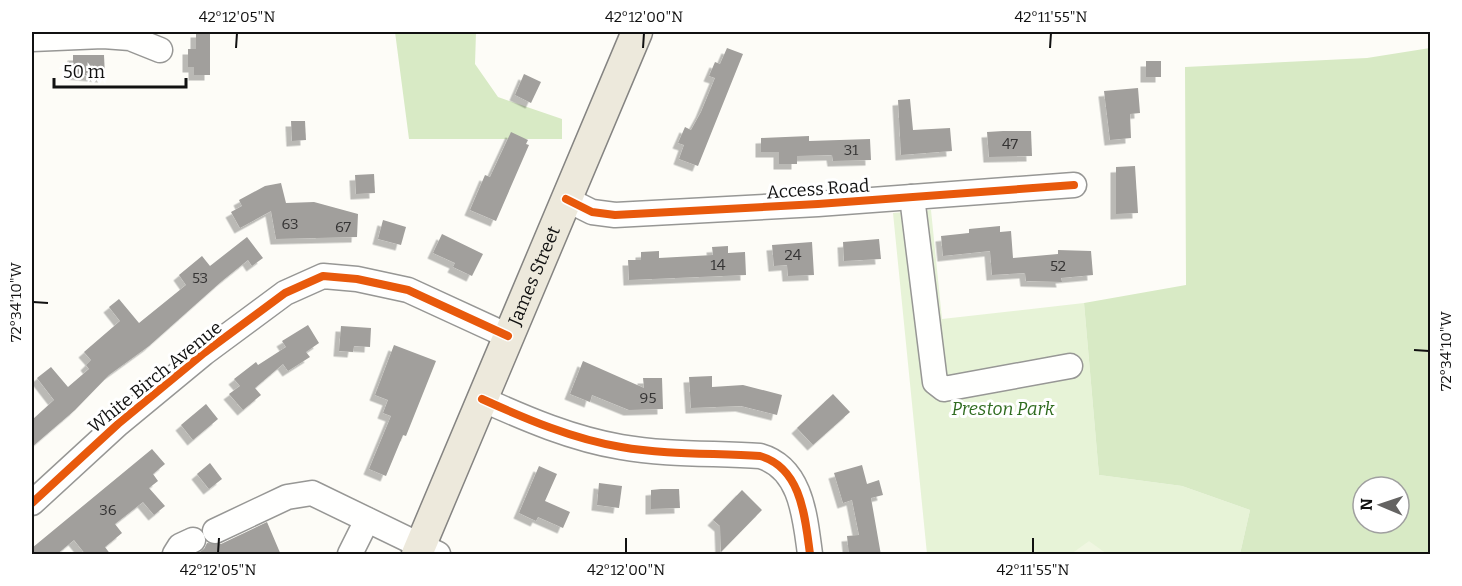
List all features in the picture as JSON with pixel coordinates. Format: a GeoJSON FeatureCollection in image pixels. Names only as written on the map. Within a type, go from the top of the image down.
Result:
{"type":"FeatureCollection","features":[{"type":"Feature","properties":{"kind":"main road","name":"James Street"},"geometry":{"type":"LineString","coordinates":[[425,552],[482,399],[637,32]]}},
{"type":"Feature","properties":{"kind":"street"},"geometry":{"type":"LineString","coordinates":[[32,39],[103,36],[130,38],[160,50]]}},
{"type":"Feature","properties":{"kind":"street","name":"Access Road"},"geometry":{"type":"LineString","coordinates":[[566,200],[592,212],[615,215],[1074,185]]}},
{"type":"Feature","properties":{"kind":"street"},"geometry":{"type":"LineString","coordinates":[[912,197],[935,382],[945,389],[1070,366]]}},
{"type":"Feature","properties":{"kind":"street","name":"White Birch Avenue"},"geometry":{"type":"LineString","coordinates":[[32,503],[118,424],[204,353],[285,293],[323,276],[357,279],[408,290],[508,336]]}},
{"type":"Feature","properties":{"kind":"street"},"geometry":{"type":"LineString","coordinates":[[482,399],[546,426],[602,443],[639,450],[760,456],[771,459],[788,475],[798,493],[810,555]]}},
{"type":"Feature","properties":{"kind":"street"},"geometry":{"type":"LineString","coordinates":[[194,542],[287,497],[312,493],[425,552]]}},
{"type":"Feature","properties":{"kind":"street"},"geometry":{"type":"LineString","coordinates":[[350,555],[367,520]]}},
{"type":"Feature","properties":{"kind":"green space"},"geometry":{"type":"Polygon","coordinates":[[[395,32],[476,32],[475,64],[498,97],[562,119],[562,139],[409,139],[395,32]]]}},
{"type":"Feature","properties":{"kind":"green space"},"geometry":{"type":"Polygon","coordinates":[[[1430,48],[1430,554],[1240,554],[1250,510],[1182,486],[1099,475],[1084,303],[1186,285],[1185,67],[1367,58],[1430,48]]]}},
{"type":"Feature","properties":{"kind":"green space","name":"Preston Park"},"geometry":{"type":"Polygon","coordinates":[[[931,210],[942,319],[1084,303],[1099,475],[1182,486],[1250,510],[1240,554],[927,554],[893,213],[931,210]]]}},
{"type":"Feature","properties":{"kind":"green space"},"geometry":{"type":"Polygon","coordinates":[[[1089,541],[1107,554],[1071,554],[1089,541]]]}},
{"type":"Feature","properties":{"kind":"building"},"geometry":{"type":"Polygon","coordinates":[[[196,32],[210,32],[210,75],[194,75],[194,67],[188,67],[188,49],[196,49],[196,32]]]}},
{"type":"Feature","properties":{"kind":"building"},"geometry":{"type":"Polygon","coordinates":[[[727,48],[743,54],[698,166],[679,159],[684,145],[678,143],[685,127],[691,130],[701,112],[715,78],[709,76],[715,62],[720,64],[727,48]]]}},
{"type":"Feature","properties":{"kind":"building"},"geometry":{"type":"Polygon","coordinates":[[[73,55],[104,55],[105,77],[73,74],[73,55]]]}},
{"type":"Feature","properties":{"kind":"building"},"geometry":{"type":"Polygon","coordinates":[[[1146,61],[1161,61],[1161,77],[1146,77],[1146,61]]]}},
{"type":"Feature","properties":{"kind":"building"},"geometry":{"type":"Polygon","coordinates":[[[524,74],[541,82],[531,103],[515,95],[524,74]]]}},
{"type":"Feature","properties":{"kind":"building"},"geometry":{"type":"Polygon","coordinates":[[[1138,88],[1140,113],[1130,114],[1131,138],[1110,140],[1104,91],[1138,88]]]}},
{"type":"Feature","properties":{"kind":"building"},"geometry":{"type":"Polygon","coordinates":[[[910,99],[913,130],[950,128],[952,151],[901,155],[898,100],[910,99]]]}},
{"type":"Feature","properties":{"kind":"building"},"geometry":{"type":"Polygon","coordinates":[[[291,121],[305,121],[306,140],[292,141],[291,121]]]}},
{"type":"Feature","properties":{"kind":"building"},"geometry":{"type":"Polygon","coordinates":[[[1031,131],[1032,156],[989,157],[987,132],[1031,131]]]}},
{"type":"Feature","properties":{"kind":"building"},"geometry":{"type":"Polygon","coordinates":[[[511,132],[528,140],[526,144],[529,145],[496,221],[470,210],[485,175],[490,177],[511,132]]]}},
{"type":"Feature","properties":{"kind":"building"},"geometry":{"type":"Polygon","coordinates":[[[809,136],[809,141],[870,139],[871,160],[833,161],[832,155],[797,156],[797,164],[779,164],[779,152],[761,152],[761,138],[809,136]]]}},
{"type":"Feature","properties":{"kind":"building"},"geometry":{"type":"Polygon","coordinates":[[[1135,166],[1138,213],[1116,214],[1116,167],[1135,166]]]}},
{"type":"Feature","properties":{"kind":"building"},"geometry":{"type":"Polygon","coordinates":[[[374,174],[375,193],[356,194],[355,175],[374,174]]]}},
{"type":"Feature","properties":{"kind":"building"},"geometry":{"type":"Polygon","coordinates":[[[281,183],[286,203],[314,202],[358,214],[357,237],[276,239],[271,211],[240,228],[231,212],[242,206],[239,200],[265,186],[281,183]]]}},
{"type":"Feature","properties":{"kind":"building"},"geometry":{"type":"Polygon","coordinates":[[[383,220],[406,227],[401,245],[378,239],[383,220]]]}},
{"type":"Feature","properties":{"kind":"building"},"geometry":{"type":"Polygon","coordinates":[[[1000,226],[1000,232],[1011,231],[1013,258],[1058,254],[1058,250],[1091,251],[1093,275],[1061,278],[1062,282],[1026,281],[1025,273],[992,275],[990,251],[943,256],[941,236],[969,233],[969,229],[1000,226]]]}},
{"type":"Feature","properties":{"kind":"building"},"geometry":{"type":"Polygon","coordinates":[[[442,234],[483,254],[472,276],[453,267],[455,263],[433,253],[442,234]]]}},
{"type":"Feature","properties":{"kind":"building"},"geometry":{"type":"Polygon","coordinates":[[[247,237],[263,258],[252,266],[248,260],[222,281],[149,346],[109,375],[75,410],[32,447],[32,420],[54,400],[37,378],[51,367],[68,387],[89,369],[86,365],[91,360],[84,352],[120,321],[109,307],[119,299],[139,323],[186,285],[179,275],[202,256],[210,266],[247,237]]]}},
{"type":"Feature","properties":{"kind":"building"},"geometry":{"type":"Polygon","coordinates":[[[879,239],[881,259],[844,261],[843,242],[879,239]]]}},
{"type":"Feature","properties":{"kind":"building"},"geometry":{"type":"Polygon","coordinates":[[[812,242],[814,275],[788,276],[787,265],[774,266],[772,245],[812,242]]]}},
{"type":"Feature","properties":{"kind":"building"},"geometry":{"type":"Polygon","coordinates":[[[728,246],[728,253],[745,252],[746,275],[629,280],[628,260],[641,260],[641,252],[659,251],[659,258],[713,255],[712,247],[728,246]]]}},
{"type":"Feature","properties":{"kind":"building"},"geometry":{"type":"Polygon","coordinates":[[[308,325],[319,343],[306,352],[310,357],[288,371],[283,364],[255,388],[261,395],[243,410],[229,394],[240,386],[234,379],[256,362],[258,365],[286,347],[282,341],[308,325]]]}},
{"type":"Feature","properties":{"kind":"building"},"geometry":{"type":"Polygon","coordinates":[[[341,326],[371,328],[370,347],[354,346],[353,352],[339,351],[341,326]]]}},
{"type":"Feature","properties":{"kind":"building"},"geometry":{"type":"Polygon","coordinates":[[[394,345],[436,361],[406,436],[403,435],[386,476],[369,469],[391,416],[383,413],[388,400],[375,395],[394,345]]]}},
{"type":"Feature","properties":{"kind":"building"},"geometry":{"type":"Polygon","coordinates":[[[583,361],[644,388],[643,378],[662,378],[663,409],[629,410],[592,395],[590,402],[570,394],[583,361]]]}},
{"type":"Feature","properties":{"kind":"building"},"geometry":{"type":"Polygon","coordinates":[[[712,376],[712,387],[743,385],[782,395],[777,415],[741,406],[691,408],[689,377],[712,376]]]}},
{"type":"Feature","properties":{"kind":"building"},"geometry":{"type":"Polygon","coordinates":[[[833,394],[850,412],[813,445],[797,428],[833,394]]]}},
{"type":"Feature","properties":{"kind":"building"},"geometry":{"type":"Polygon","coordinates":[[[206,404],[218,419],[193,440],[181,425],[206,404]]]}},
{"type":"Feature","properties":{"kind":"building"},"geometry":{"type":"Polygon","coordinates":[[[152,449],[165,464],[153,474],[158,481],[149,488],[165,506],[154,515],[143,502],[115,524],[122,533],[105,547],[111,555],[86,555],[74,540],[56,555],[32,555],[32,548],[152,449]]]}},
{"type":"Feature","properties":{"kind":"building"},"geometry":{"type":"Polygon","coordinates":[[[210,463],[222,479],[209,489],[197,474],[210,463]]]}},
{"type":"Feature","properties":{"kind":"building"},"geometry":{"type":"Polygon","coordinates":[[[862,465],[867,484],[879,480],[883,495],[871,498],[881,555],[849,555],[847,536],[859,535],[852,500],[843,503],[834,473],[862,465]]]}},
{"type":"Feature","properties":{"kind":"building"},"geometry":{"type":"Polygon","coordinates":[[[539,466],[557,474],[545,501],[570,512],[563,528],[538,517],[536,521],[519,513],[539,466]]]}},
{"type":"Feature","properties":{"kind":"building"},"geometry":{"type":"Polygon","coordinates":[[[599,483],[622,486],[619,508],[597,505],[599,483]]]}},
{"type":"Feature","properties":{"kind":"building"},"geometry":{"type":"Polygon","coordinates":[[[679,489],[680,508],[651,509],[651,490],[679,489]]]}},
{"type":"Feature","properties":{"kind":"building"},"geometry":{"type":"Polygon","coordinates":[[[742,490],[762,510],[721,552],[720,526],[713,520],[742,490]]]}},
{"type":"Feature","properties":{"kind":"building"},"geometry":{"type":"Polygon","coordinates":[[[267,522],[281,555],[196,555],[204,549],[207,543],[221,544],[267,522]]]}},
{"type":"Feature","properties":{"kind":"cycle path"},"geometry":{"type":"LineString","coordinates":[[566,199],[592,212],[615,215],[818,204],[1074,185]]}},
{"type":"Feature","properties":{"kind":"cycle path"},"geometry":{"type":"LineString","coordinates":[[32,503],[118,424],[204,353],[285,293],[323,276],[357,279],[408,290],[508,336]]}},
{"type":"Feature","properties":{"kind":"cycle path"},"geometry":{"type":"LineString","coordinates":[[482,399],[550,428],[621,447],[760,456],[774,462],[785,471],[799,496],[810,554]]}}]}
